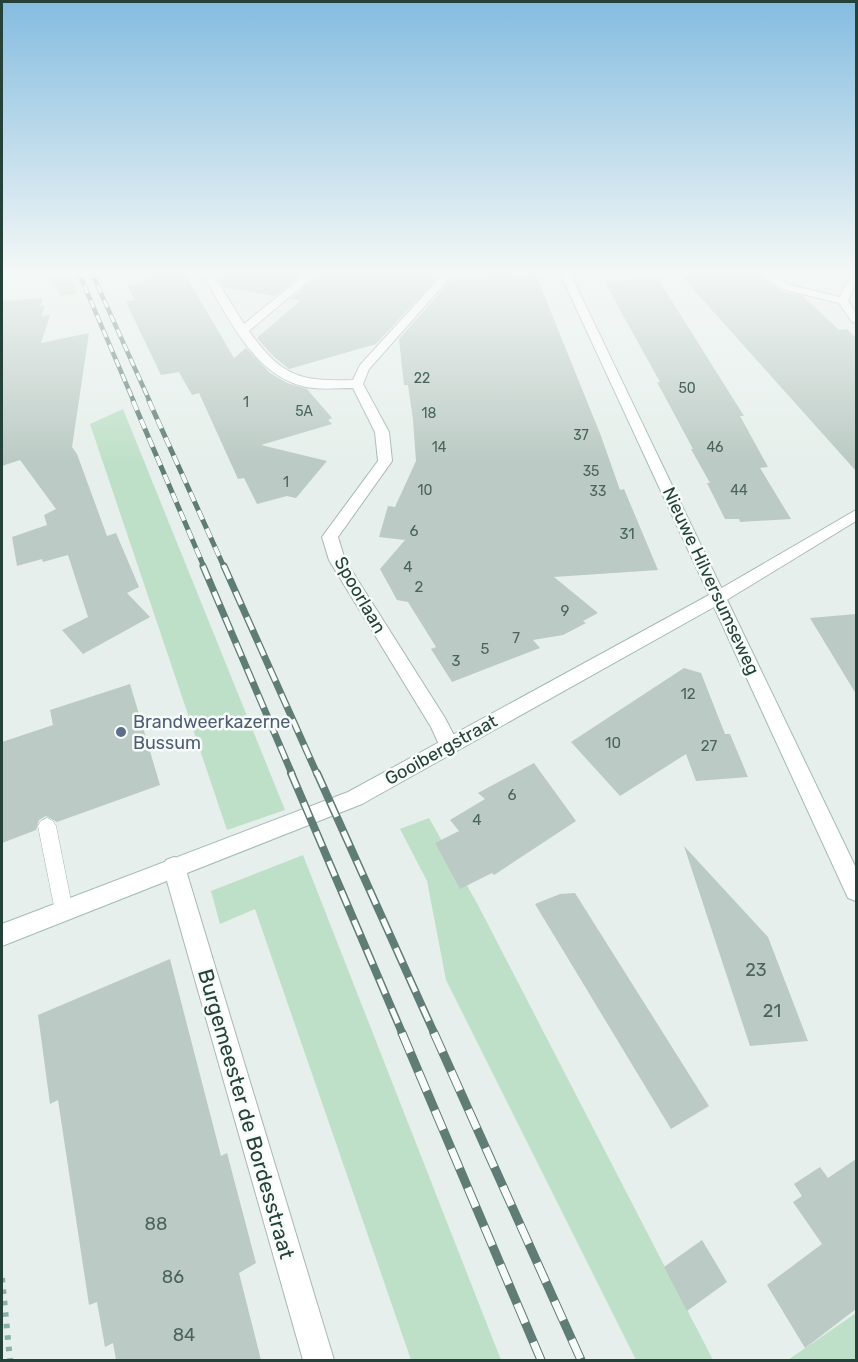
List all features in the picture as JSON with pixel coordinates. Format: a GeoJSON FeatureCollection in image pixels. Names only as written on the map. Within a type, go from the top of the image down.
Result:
{"type":"FeatureCollection","features":[{"type":"Feature","properties":{"kind":"street"},"geometry":{"type":"LineString","coordinates":[[247,335],[274,369],[290,378],[307,383],[357,384],[364,368],[394,335]]}},
{"type":"Feature","properties":{"kind":"street","name":"Nieuwe Hilversumseweg"},"geometry":{"type":"LineString","coordinates":[[594,335],[856,891]]}},
{"type":"Feature","properties":{"kind":"street","name":"Spoorlaan"},"geometry":{"type":"LineString","coordinates":[[357,384],[382,432],[385,461],[330,537],[337,560],[438,723],[449,745]]}},
{"type":"Feature","properties":{"kind":"street","name":"Gooibergstraat"},"geometry":{"type":"LineString","coordinates":[[2,935],[355,798],[719,597],[856,515]]}},
{"type":"Feature","properties":{"kind":"street","name":"Burgemeester de Bordesstraat"},"geometry":{"type":"LineString","coordinates":[[174,867],[319,1360]]}},
{"type":"Feature","properties":{"kind":"lane"},"geometry":{"type":"LineString","coordinates":[[47,826],[64,911]]}},
{"type":"Feature","properties":{"kind":"path"},"geometry":{"type":"LineString","coordinates":[[2,1278],[10,1360]]}},
{"type":"Feature","properties":{"kind":"green space"},"geometry":{"type":"Polygon","coordinates":[[[123,409],[285,810],[227,830],[90,424],[123,409]]]}},
{"type":"Feature","properties":{"kind":"green space"},"geometry":{"type":"Polygon","coordinates":[[[429,818],[478,905],[713,1360],[636,1360],[446,980],[427,881],[400,829],[429,818]]]}},
{"type":"Feature","properties":{"kind":"green space"},"geometry":{"type":"Polygon","coordinates":[[[303,855],[501,1360],[411,1360],[255,909],[220,924],[211,891],[303,855]]]}},
{"type":"Feature","properties":{"kind":"green space"},"geometry":{"type":"Polygon","coordinates":[[[856,1313],[856,1360],[788,1360],[856,1313]]]}},
{"type":"Feature","properties":{"kind":"building"},"geometry":{"type":"Polygon","coordinates":[[[2,335],[44,335],[41,343],[89,335],[72,447],[77,454],[107,536],[116,533],[139,587],[127,593],[150,617],[83,654],[62,630],[88,617],[68,555],[17,566],[12,537],[47,525],[44,515],[56,509],[20,460],[2,466],[2,335]]]}},
{"type":"Feature","properties":{"kind":"building"},"geometry":{"type":"Polygon","coordinates":[[[142,335],[220,335],[234,358],[246,348],[270,373],[287,383],[307,389],[332,418],[328,420],[332,424],[261,445],[327,461],[296,498],[287,496],[257,504],[244,478],[238,479],[199,393],[192,395],[179,372],[161,375],[142,335]]]}},
{"type":"Feature","properties":{"kind":"building"},"geometry":{"type":"Polygon","coordinates":[[[261,335],[385,335],[376,344],[289,369],[257,338],[261,335]]]}},
{"type":"Feature","properties":{"kind":"building"},"geometry":{"type":"Polygon","coordinates":[[[403,335],[560,335],[620,490],[624,489],[658,570],[554,577],[598,613],[583,621],[586,623],[563,635],[533,640],[540,648],[452,682],[431,649],[436,647],[408,602],[397,600],[380,569],[405,540],[379,537],[388,506],[395,507],[416,461],[413,420],[408,385],[404,385],[399,339],[403,335]]]}},
{"type":"Feature","properties":{"kind":"building"},"geometry":{"type":"Polygon","coordinates":[[[634,335],[693,335],[744,416],[740,416],[768,467],[760,468],[791,519],[740,522],[739,519],[725,519],[707,483],[710,483],[657,382],[660,382],[634,335]]]}},
{"type":"Feature","properties":{"kind":"building"},"geometry":{"type":"Polygon","coordinates":[[[734,335],[853,335],[856,338],[856,471],[734,335]]]}},
{"type":"Feature","properties":{"kind":"building"},"geometry":{"type":"Polygon","coordinates":[[[856,614],[856,694],[810,618],[856,614]]]}},
{"type":"Feature","properties":{"kind":"building"},"geometry":{"type":"Polygon","coordinates":[[[684,668],[701,673],[725,734],[730,734],[748,777],[696,781],[686,754],[620,796],[571,742],[684,668]]]}},
{"type":"Feature","properties":{"kind":"building"},"geometry":{"type":"Polygon","coordinates":[[[130,684],[160,785],[57,822],[46,816],[39,820],[36,830],[2,843],[2,742],[53,725],[50,710],[130,684]]]}},
{"type":"Feature","properties":{"kind":"building"},"geometry":{"type":"Polygon","coordinates":[[[534,763],[576,821],[494,875],[492,873],[460,889],[435,843],[459,831],[450,820],[485,799],[478,793],[534,763]]]}},
{"type":"Feature","properties":{"kind":"building"},"geometry":{"type":"Polygon","coordinates":[[[684,846],[768,937],[808,1041],[750,1046],[684,846]]]}},
{"type":"Feature","properties":{"kind":"building"},"geometry":{"type":"Polygon","coordinates":[[[575,893],[709,1106],[671,1129],[535,904],[560,894],[575,893]]]}},
{"type":"Feature","properties":{"kind":"building"},"geometry":{"type":"Polygon","coordinates":[[[170,959],[221,1156],[227,1153],[256,1263],[239,1273],[261,1360],[116,1360],[113,1343],[105,1347],[97,1302],[89,1305],[58,1100],[50,1104],[38,1015],[170,959]]]}},
{"type":"Feature","properties":{"kind":"building"},"geometry":{"type":"Polygon","coordinates":[[[856,1159],[856,1309],[805,1348],[767,1285],[822,1244],[793,1202],[802,1196],[794,1184],[820,1167],[828,1178],[856,1159]]]}},
{"type":"Feature","properties":{"kind":"building"},"geometry":{"type":"Polygon","coordinates":[[[702,1240],[727,1282],[687,1311],[664,1267],[702,1240]]]}},
{"type":"Feature","properties":{"kind":"railway"},"geometry":{"type":"LineString","coordinates":[[105,335],[134,402]]}},
{"type":"Feature","properties":{"kind":"railway"},"geometry":{"type":"LineString","coordinates":[[120,335],[150,402]]}},
{"type":"Feature","properties":{"kind":"railway"},"geometry":{"type":"LineString","coordinates":[[133,401],[204,567]]}},
{"type":"Feature","properties":{"kind":"railway"},"geometry":{"type":"LineString","coordinates":[[149,401],[224,567]]}},
{"type":"Feature","properties":{"kind":"railway"},"geometry":{"type":"LineString","coordinates":[[203,566],[292,774]]}},
{"type":"Feature","properties":{"kind":"railway"},"geometry":{"type":"LineString","coordinates":[[224,566],[317,774]]}},
{"type":"Feature","properties":{"kind":"railway"},"geometry":{"type":"LineString","coordinates":[[291,773],[403,1035]]}},
{"type":"Feature","properties":{"kind":"railway"},"geometry":{"type":"LineString","coordinates":[[317,773],[435,1035]]}},
{"type":"Feature","properties":{"kind":"railway"},"geometry":{"type":"LineString","coordinates":[[402,1033],[541,1360]]}},
{"type":"Feature","properties":{"kind":"railway"},"geometry":{"type":"LineString","coordinates":[[434,1033],[581,1360]]}},
{"type":"Feature","properties":{"kind":"place","name":"Brandweerkazerne Bussum"},"geometry":{"type":"Point","coordinates":[121,732]}}]}
